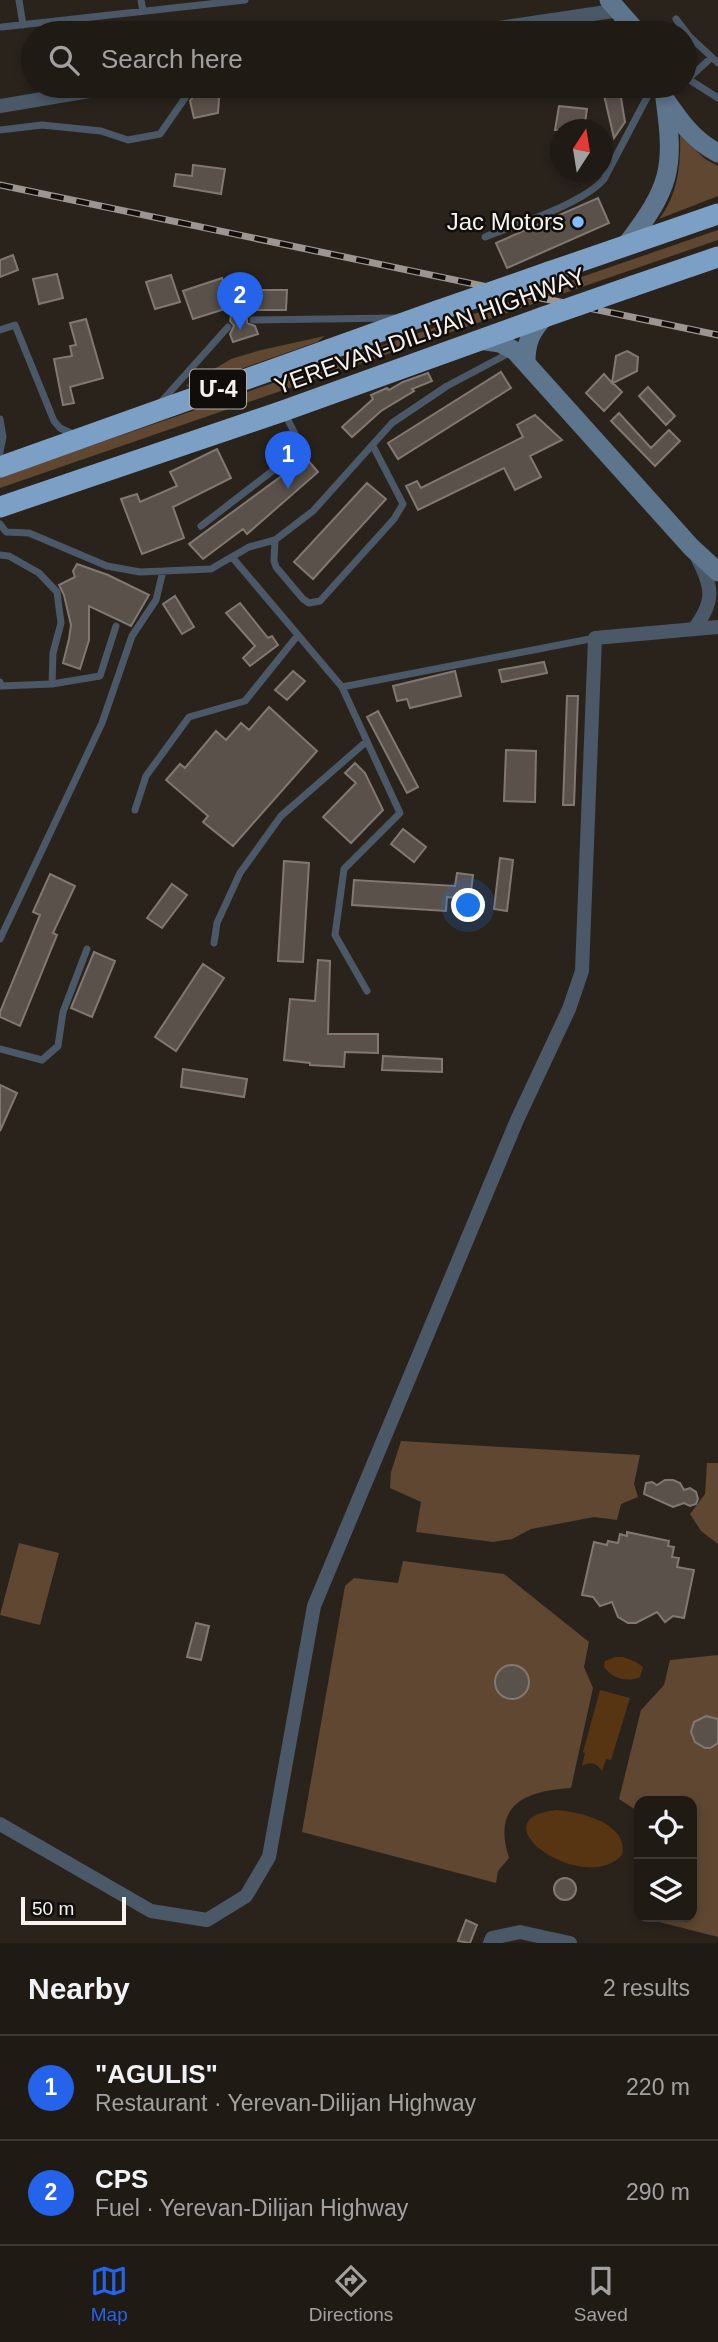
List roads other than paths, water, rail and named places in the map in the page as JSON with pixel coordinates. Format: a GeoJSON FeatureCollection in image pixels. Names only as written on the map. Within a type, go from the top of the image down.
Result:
{"type":"FeatureCollection","features":[{"type":"Feature","properties":{"kind":"highway","name":"YEREVAN-DILIJAN HIGHWAY"},"geometry":{"type":"LineString","coordinates":[[0,467],[718,214]]}},
{"type":"Feature","properties":{"kind":"highway","name":"YEREVAN-DILIJAN HIGHWAY"},"geometry":{"type":"LineString","coordinates":[[0,507],[283,411],[718,257]]}},
{"type":"Feature","properties":{"kind":"street"},"geometry":{"type":"LineString","coordinates":[[526,21],[618,3],[630,21]]}},
{"type":"Feature","properties":{"kind":"street"},"geometry":{"type":"LineString","coordinates":[[0,106],[48,98]]}},
{"type":"Feature","properties":{"kind":"street"},"geometry":{"type":"LineString","coordinates":[[627,244],[652,211],[669,166],[670,137],[662,98]]}},
{"type":"Feature","properties":{"kind":"street"},"geometry":{"type":"LineString","coordinates":[[665,98],[687,130],[718,153]]}},
{"type":"Feature","properties":{"kind":"street"},"geometry":{"type":"LineString","coordinates":[[520,356],[529,334],[544,317]]}},
{"type":"Feature","properties":{"kind":"street"},"geometry":{"type":"LineString","coordinates":[[479,341],[500,343],[520,356],[691,547],[718,572]]}},
{"type":"Feature","properties":{"kind":"street"},"geometry":{"type":"LineString","coordinates":[[691,547],[710,587],[710,603],[694,629]]}},
{"type":"Feature","properties":{"kind":"street"},"geometry":{"type":"LineString","coordinates":[[0,1824],[151,1911],[207,1920],[246,1896],[269,1857],[314,1606],[517,1120],[569,1009],[582,971],[595,638],[718,627]]}},
{"type":"Feature","properties":{"kind":"street"},"geometry":{"type":"LineString","coordinates":[[490,1943],[492,1937],[520,1932],[570,1943]]}},
{"type":"Feature","properties":{"kind":"lane"},"geometry":{"type":"LineString","coordinates":[[19,0],[22,21]]}},
{"type":"Feature","properties":{"kind":"lane"},"geometry":{"type":"LineString","coordinates":[[141,0],[143,11]]}},
{"type":"Feature","properties":{"kind":"lane"},"geometry":{"type":"LineString","coordinates":[[57,21],[246,0]]}},
{"type":"Feature","properties":{"kind":"lane"},"geometry":{"type":"LineString","coordinates":[[2,27],[21,25]]}},
{"type":"Feature","properties":{"kind":"lane"},"geometry":{"type":"LineString","coordinates":[[697,47],[718,63]]}},
{"type":"Feature","properties":{"kind":"lane"},"geometry":{"type":"LineString","coordinates":[[697,70],[711,58]]}},
{"type":"Feature","properties":{"kind":"lane"},"geometry":{"type":"LineString","coordinates":[[697,85],[718,99]]}},
{"type":"Feature","properties":{"kind":"lane"},"geometry":{"type":"LineString","coordinates":[[0,130],[42,125],[101,131],[128,139],[160,134],[186,98]]}},
{"type":"Feature","properties":{"kind":"lane"},"geometry":{"type":"LineString","coordinates":[[485,237],[578,199],[597,188],[655,98]]}},
{"type":"Feature","properties":{"kind":"lane"},"geometry":{"type":"LineString","coordinates":[[253,320],[428,315]]}},
{"type":"Feature","properties":{"kind":"lane"},"geometry":{"type":"LineString","coordinates":[[0,331],[15,325],[54,421],[68,433],[83,438]]}},
{"type":"Feature","properties":{"kind":"lane"},"geometry":{"type":"LineString","coordinates":[[151,413],[228,327]]}},
{"type":"Feature","properties":{"kind":"lane"},"geometry":{"type":"LineString","coordinates":[[0,524],[6,532],[29,533],[107,566],[140,572],[211,569],[249,547],[275,540],[313,511],[373,446],[377,438],[403,416],[447,386],[520,356]]}},
{"type":"Feature","properties":{"kind":"lane"},"geometry":{"type":"LineString","coordinates":[[201,527],[302,448],[283,411]]}},
{"type":"Feature","properties":{"kind":"lane"},"geometry":{"type":"LineString","coordinates":[[0,419],[3,437],[0,452]]}},
{"type":"Feature","properties":{"kind":"lane"},"geometry":{"type":"LineString","coordinates":[[275,540],[276,567],[303,599],[309,603],[320,601],[394,519],[403,504],[373,446]]}},
{"type":"Feature","properties":{"kind":"lane"},"geometry":{"type":"LineString","coordinates":[[0,555],[9,556],[39,573],[57,593],[61,623],[52,653],[52,684]]}},
{"type":"Feature","properties":{"kind":"lane"},"geometry":{"type":"LineString","coordinates":[[232,557],[342,687],[400,813],[344,869],[335,935],[367,991]]}},
{"type":"Feature","properties":{"kind":"lane"},"geometry":{"type":"LineString","coordinates":[[0,939],[102,723],[132,636],[156,600],[163,571]]}},
{"type":"Feature","properties":{"kind":"lane"},"geometry":{"type":"LineString","coordinates":[[0,682],[1,686],[52,684],[100,676],[116,626]]}},
{"type":"Feature","properties":{"kind":"lane"},"geometry":{"type":"LineString","coordinates":[[135,810],[146,776],[189,717],[245,701],[298,635]]}},
{"type":"Feature","properties":{"kind":"lane"},"geometry":{"type":"LineString","coordinates":[[342,687],[595,638]]}},
{"type":"Feature","properties":{"kind":"lane"},"geometry":{"type":"LineString","coordinates":[[214,943],[217,923],[240,873],[281,816],[367,741]]}},
{"type":"Feature","properties":{"kind":"lane"},"geometry":{"type":"LineString","coordinates":[[0,1049],[42,1060],[58,1046],[63,1013],[87,949]]}},
{"type":"Feature","properties":{"kind":"railway"},"geometry":{"type":"LineString","coordinates":[[0,185],[718,335]]}},
{"type":"Feature","properties":{"kind":"place","name":"Jac Motors"},"geometry":{"type":"Point","coordinates":[578,222]}},
{"type":"Feature","properties":{"kind":"place","name":"CPS"},"geometry":{"type":"Point","coordinates":[240,330]}},
{"type":"Feature","properties":{"kind":"place","name":"\"AGULIS\""},"geometry":{"type":"Point","coordinates":[288,489]}}]}
